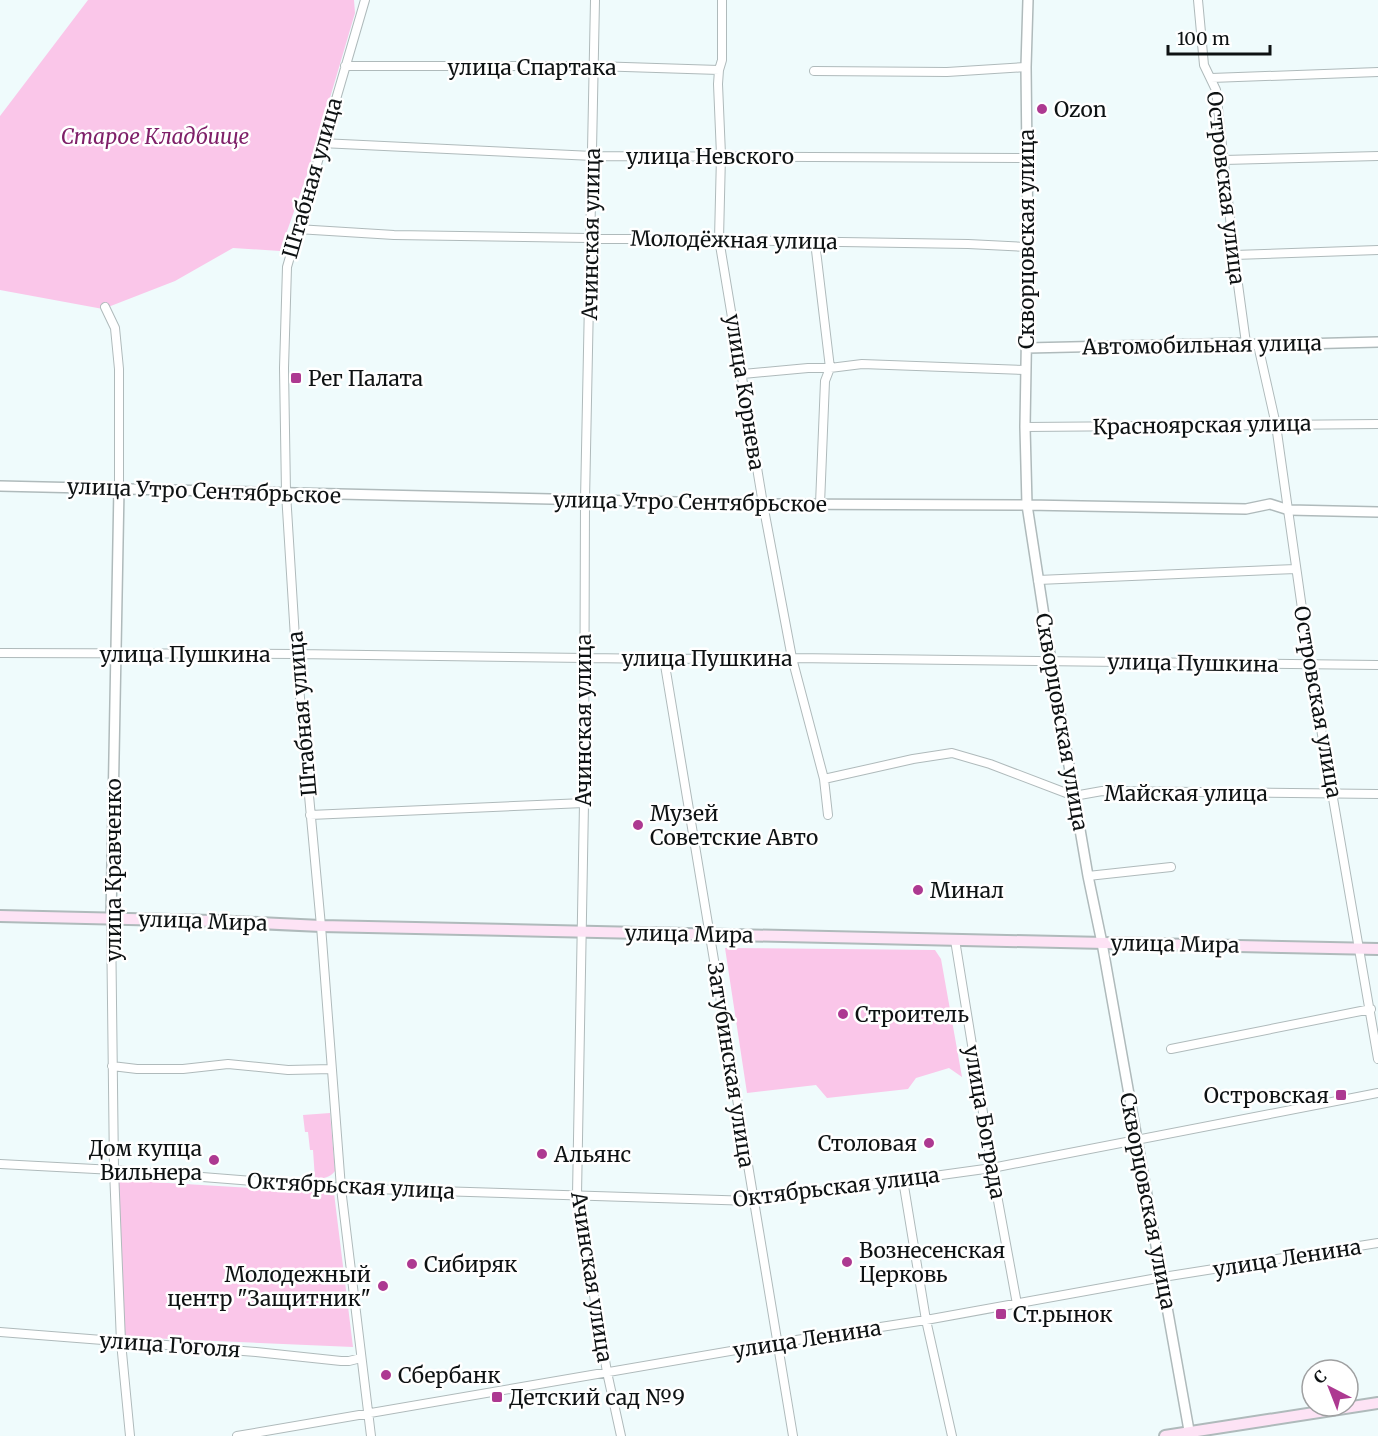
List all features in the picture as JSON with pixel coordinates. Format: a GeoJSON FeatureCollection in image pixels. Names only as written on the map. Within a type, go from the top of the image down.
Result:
{"type":"FeatureCollection","features":[{"type":"Feature","properties":{"kind":"main road","name":"улица Мира"},"geometry":{"type":"LineString","coordinates":[[0,916],[321,926],[1378,949]]}},
{"type":"Feature","properties":{"kind":"main road"},"geometry":{"type":"LineString","coordinates":[[1165,1436],[1190,1434],[1378,1403]]}},
{"type":"Feature","properties":{"kind":"street","name":"Штабная улица"},"geometry":{"type":"LineString","coordinates":[[365,0],[321,143],[287,267],[284,368],[286,493],[296,654],[321,926],[341,1188],[371,1436]]}},
{"type":"Feature","properties":{"kind":"street","name":"Ачинская улица"},"geometry":{"type":"LineString","coordinates":[[595,0],[585,501],[584,802],[578,1195],[607,1372],[621,1436]]}},
{"type":"Feature","properties":{"kind":"street","name":"улица Корнева"},"geometry":{"type":"LineString","coordinates":[[722,0],[722,60],[719,70],[720,239],[763,504],[792,658],[824,778],[828,815]]}},
{"type":"Feature","properties":{"kind":"street","name":"Скворцовская улица"},"geometry":{"type":"LineString","coordinates":[[1028,0],[1025,427],[1027,505],[1088,876],[1190,1434]]}},
{"type":"Feature","properties":{"kind":"street","name":"Островская улица"},"geometry":{"type":"LineString","coordinates":[[1198,0],[1203,65],[1216,90],[1246,343]]}},
{"type":"Feature","properties":{"kind":"street","name":"улица Спартака"},"geometry":{"type":"LineString","coordinates":[[345,66],[594,66],[719,70]]}},
{"type":"Feature","properties":{"kind":"street"},"geometry":{"type":"LineString","coordinates":[[814,71],[947,72],[1026,67]]}},
{"type":"Feature","properties":{"kind":"street"},"geometry":{"type":"LineString","coordinates":[[1210,78],[1378,72]]}},
{"type":"Feature","properties":{"kind":"street","name":"улица Невского"},"geometry":{"type":"LineString","coordinates":[[321,143],[593,156],[1026,158]]}},
{"type":"Feature","properties":{"kind":"street"},"geometry":{"type":"LineString","coordinates":[[1224,160],[1378,156]]}},
{"type":"Feature","properties":{"kind":"street","name":"Молодёжная улица"},"geometry":{"type":"LineString","coordinates":[[297,229],[394,235],[720,239],[1028,247]]}},
{"type":"Feature","properties":{"kind":"street"},"geometry":{"type":"LineString","coordinates":[[815,242],[830,368],[825,381],[820,504]]}},
{"type":"Feature","properties":{"kind":"street"},"geometry":{"type":"LineString","coordinates":[[1234,255],[1378,250]]}},
{"type":"Feature","properties":{"kind":"street","name":"улица Кравченко"},"geometry":{"type":"LineString","coordinates":[[105,306],[115,328],[119,369],[111,918],[112,1066],[121,1342],[130,1436]]}},
{"type":"Feature","properties":{"kind":"street","name":"Автомобильная улица"},"geometry":{"type":"LineString","coordinates":[[1027,348],[1378,342]]}},
{"type":"Feature","properties":{"kind":"street","name":"Островская улица"},"geometry":{"type":"LineString","coordinates":[[1258,345],[1276,424],[1310,665],[1378,1059]]}},
{"type":"Feature","properties":{"kind":"street"},"geometry":{"type":"LineString","coordinates":[[743,374],[862,364],[1026,370]]}},
{"type":"Feature","properties":{"kind":"street","name":"Красноярская улица"},"geometry":{"type":"LineString","coordinates":[[1025,427],[1378,423]]}},
{"type":"Feature","properties":{"kind":"street","name":"улица Утро Сентябрьское"},"geometry":{"type":"LineString","coordinates":[[0,486],[763,504],[1246,508],[1270,504],[1289,510],[1378,512]]}},
{"type":"Feature","properties":{"kind":"street"},"geometry":{"type":"LineString","coordinates":[[1038,580],[1296,569]]}},
{"type":"Feature","properties":{"kind":"street","name":"улица Пушкина"},"geometry":{"type":"LineString","coordinates":[[0,653],[664,659],[792,658],[1378,665]]}},
{"type":"Feature","properties":{"kind":"street","name":"Затубинская улица"},"geometry":{"type":"LineString","coordinates":[[664,659],[793,1436]]}},
{"type":"Feature","properties":{"kind":"street","name":"Майская улица"},"geometry":{"type":"LineString","coordinates":[[824,778],[952,753],[990,764],[1074,795],[1102,791],[1378,794]]}},
{"type":"Feature","properties":{"kind":"street"},"geometry":{"type":"LineString","coordinates":[[310,815],[584,802]]}},
{"type":"Feature","properties":{"kind":"street"},"geometry":{"type":"LineString","coordinates":[[1088,876],[1171,867]]}},
{"type":"Feature","properties":{"kind":"street","name":"улица Бограда"},"geometry":{"type":"LineString","coordinates":[[955,940],[992,1168],[1017,1304]]}},
{"type":"Feature","properties":{"kind":"street"},"geometry":{"type":"LineString","coordinates":[[1171,1049],[1371,1010]]}},
{"type":"Feature","properties":{"kind":"street"},"geometry":{"type":"LineString","coordinates":[[112,1066],[137,1069],[183,1069],[228,1064],[288,1070],[332,1069]]}},
{"type":"Feature","properties":{"kind":"street","name":"Октябрьская улица"},"geometry":{"type":"LineString","coordinates":[[0,1164],[114,1170],[341,1188],[753,1201],[992,1168],[1378,1093]]}},
{"type":"Feature","properties":{"kind":"street"},"geometry":{"type":"LineString","coordinates":[[903,1180],[926,1320],[952,1436]]}},
{"type":"Feature","properties":{"kind":"street","name":"улица Ленина"},"geometry":{"type":"LineString","coordinates":[[237,1436],[1378,1243]]}},
{"type":"Feature","properties":{"kind":"street","name":"улица Гоголя"},"geometry":{"type":"LineString","coordinates":[[0,1332],[341,1361],[361,1358]]}},
{"type":"Feature","properties":{"kind":"green space","name":"Старое Кладбище"},"geometry":{"type":"Polygon","coordinates":[[[88,0],[354,0],[355,13],[309,169],[280,251],[233,248],[175,281],[103,309],[0,290],[0,116],[88,0]]]}},
{"type":"Feature","properties":{"kind":"green space","name":"Строитель"},"geometry":{"type":"Polygon","coordinates":[[[725,948],[935,950],[941,959],[962,1077],[949,1068],[916,1078],[908,1089],[827,1098],[816,1085],[747,1093],[725,948]]]}},
{"type":"Feature","properties":{"kind":"green space"},"geometry":{"type":"Polygon","coordinates":[[[330,1113],[335,1171],[324,1178],[315,1179],[313,1150],[310,1150],[303,1115],[330,1113]]]}},
{"type":"Feature","properties":{"kind":"green space"},"geometry":{"type":"Polygon","coordinates":[[[118,1180],[334,1193],[353,1347],[124,1337],[118,1180]]]}},
{"type":"Feature","properties":{"kind":"place","name":"Ozon"},"geometry":{"type":"Point","coordinates":[1042,109]}},
{"type":"Feature","properties":{"kind":"place","name":"Рег Палата"},"geometry":{"type":"Point","coordinates":[296,378]}},
{"type":"Feature","properties":{"kind":"place","name":"Музей Советские Авто"},"geometry":{"type":"Point","coordinates":[638,825]}},
{"type":"Feature","properties":{"kind":"place","name":"Минал"},"geometry":{"type":"Point","coordinates":[918,890]}},
{"type":"Feature","properties":{"kind":"place","name":"Строитель"},"geometry":{"type":"Point","coordinates":[843,1014]}},
{"type":"Feature","properties":{"kind":"place","name":"Островская"},"geometry":{"type":"Point","coordinates":[1341,1095]}},
{"type":"Feature","properties":{"kind":"place","name":"Столовая"},"geometry":{"type":"Point","coordinates":[929,1143]}},
{"type":"Feature","properties":{"kind":"place","name":"Альянс"},"geometry":{"type":"Point","coordinates":[542,1154]}},
{"type":"Feature","properties":{"kind":"place","name":"Дом купца Вильнера"},"geometry":{"type":"Point","coordinates":[214,1160]}},
{"type":"Feature","properties":{"kind":"place","name":"Вознесенская Церковь"},"geometry":{"type":"Point","coordinates":[847,1262]}},
{"type":"Feature","properties":{"kind":"place","name":"Сибиряк"},"geometry":{"type":"Point","coordinates":[412,1264]}},
{"type":"Feature","properties":{"kind":"place","name":"Молодежный центр \"Защитник\""},"geometry":{"type":"Point","coordinates":[383,1286]}},
{"type":"Feature","properties":{"kind":"place","name":"Ст.рынок"},"geometry":{"type":"Point","coordinates":[1001,1314]}},
{"type":"Feature","properties":{"kind":"place","name":"Сбербанк"},"geometry":{"type":"Point","coordinates":[386,1375]}},
{"type":"Feature","properties":{"kind":"place","name":"Детский сад №9"},"geometry":{"type":"Point","coordinates":[497,1397]}}]}
